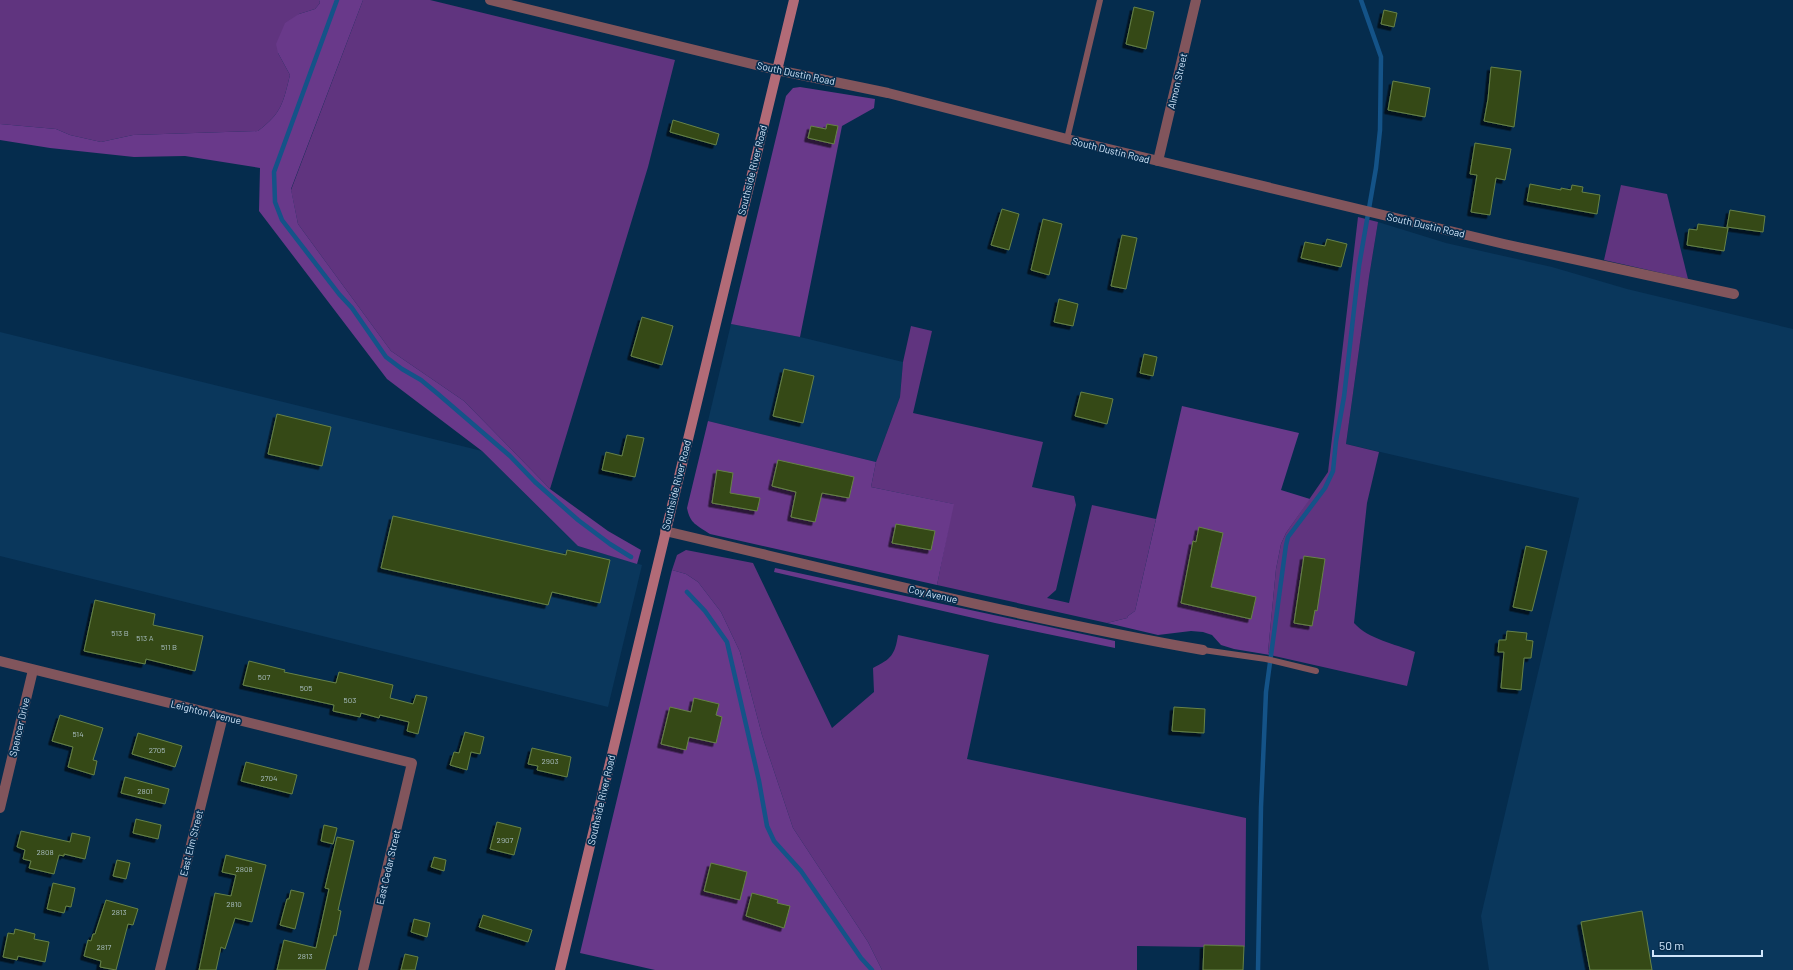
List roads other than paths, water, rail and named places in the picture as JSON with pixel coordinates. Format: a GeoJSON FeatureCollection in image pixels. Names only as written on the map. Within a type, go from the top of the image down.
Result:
{"type":"FeatureCollection","features":[{"type":"Feature","properties":{"kind":"main road","name":"Southside River Road"},"geometry":{"type":"LineString","coordinates":[[560,970],[794,0]]}},
{"type":"Feature","properties":{"kind":"street","name":"South Dustin Road"},"geometry":{"type":"LineString","coordinates":[[490,0],[777,70],[888,93],[1067,139],[1504,244],[1734,294]]}},
{"type":"Feature","properties":{"kind":"street","name":"Almon Street"},"geometry":{"type":"LineString","coordinates":[[1158,161],[1196,0]]}},
{"type":"Feature","properties":{"kind":"street","name":"Coy Avenue"},"geometry":{"type":"LineString","coordinates":[[665,531],[1015,613],[1203,650]]}},
{"type":"Feature","properties":{"kind":"street","name":"Leighton Avenue"},"geometry":{"type":"LineString","coordinates":[[0,661],[412,763]]}},
{"type":"Feature","properties":{"kind":"street","name":"Spencer Drive"},"geometry":{"type":"LineString","coordinates":[[0,808],[33,670]]}},
{"type":"Feature","properties":{"kind":"street","name":"East Elm Street"},"geometry":{"type":"LineString","coordinates":[[160,970],[223,716]]}},
{"type":"Feature","properties":{"kind":"street","name":"East Cedar Street"},"geometry":{"type":"LineString","coordinates":[[363,970],[412,763]]}},
{"type":"Feature","properties":{"kind":"lane"},"geometry":{"type":"LineString","coordinates":[[1067,139],[1100,0]]}},
{"type":"Feature","properties":{"kind":"lane"},"geometry":{"type":"LineString","coordinates":[[1203,650],[1266,659],[1316,671]]}},
{"type":"Feature","properties":{"kind":"waterway"},"geometry":{"type":"LineString","coordinates":[[337,0],[274,172],[275,202],[282,220],[339,294],[352,308],[386,357],[402,369],[421,380],[438,394],[510,456],[535,482],[578,520],[610,544],[631,557]]}},
{"type":"Feature","properties":{"kind":"waterway"},"geometry":{"type":"LineString","coordinates":[[1258,970],[1261,807],[1266,692],[1286,545],[1288,537],[1325,488],[1333,471],[1336,441],[1344,397],[1359,266],[1376,168],[1380,130],[1381,57],[1361,0]]}},
{"type":"Feature","properties":{"kind":"waterway"},"geometry":{"type":"LineString","coordinates":[[687,592],[705,611],[727,642],[759,781],[767,826],[774,841],[801,871],[861,958],[872,970]]}}]}
